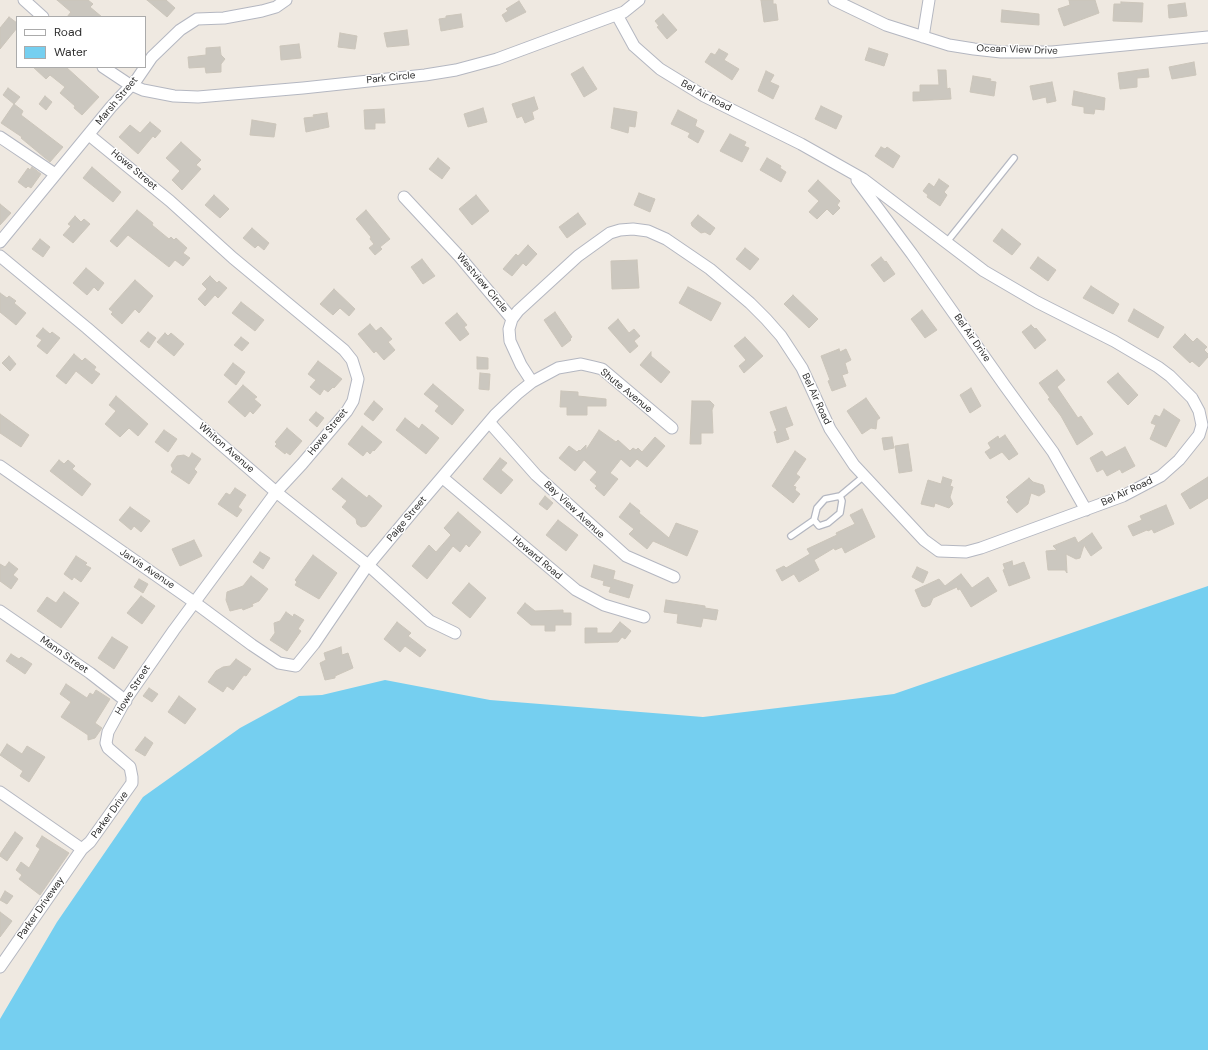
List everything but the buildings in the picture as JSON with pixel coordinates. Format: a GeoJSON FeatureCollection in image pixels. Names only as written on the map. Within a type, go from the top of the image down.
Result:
{"type":"FeatureCollection","features":[{"type":"Feature","properties":{"kind":"street","name":"Marsh Street"},"geometry":{"type":"LineString","coordinates":[[146,65],[152,57],[188,24],[197,19],[246,15],[276,7],[286,0]]}},
{"type":"Feature","properties":{"kind":"street","name":"Park Circle"},"geometry":{"type":"LineString","coordinates":[[105,68],[131,85],[143,90],[174,96],[198,96],[425,75],[456,70],[497,59],[617,15],[624,12],[639,0]]}},
{"type":"Feature","properties":{"kind":"street","name":"Ocean View Drive"},"geometry":{"type":"LineString","coordinates":[[834,0],[886,25],[923,37],[949,45],[1001,52],[1052,52],[1208,37]]}},
{"type":"Feature","properties":{"kind":"street"},"geometry":{"type":"LineString","coordinates":[[923,37],[929,0]]}},
{"type":"Feature","properties":{"kind":"street"},"geometry":{"type":"LineString","coordinates":[[29,2],[42,16]]}},
{"type":"Feature","properties":{"kind":"street","name":"Bel Air Road"},"geometry":{"type":"LineString","coordinates":[[512,319],[518,311],[578,256],[610,233],[620,230],[633,229],[648,231],[666,239],[710,269],[732,287],[756,308],[781,336],[802,368],[830,429],[842,448],[864,476],[924,540],[940,551],[966,552],[1086,510],[1142,487],[1161,476],[1179,460],[1199,435],[1202,425],[1199,412],[1192,398],[1170,376],[1158,367],[1114,340],[1011,287],[984,270],[946,243],[881,191],[850,172],[801,144],[704,96],[660,69],[634,46],[617,15]]}},
{"type":"Feature","properties":{"kind":"street","name":"Marsh Street"},"geometry":{"type":"LineString","coordinates":[[0,242],[144,68]]}},
{"type":"Feature","properties":{"kind":"street","name":"Howe Street"},"geometry":{"type":"LineString","coordinates":[[89,135],[170,201],[233,258],[344,350],[352,360],[358,379],[353,401],[302,464],[276,492],[194,602],[150,663],[108,732],[106,743],[108,748],[130,768],[132,778]]}},
{"type":"Feature","properties":{"kind":"street"},"geometry":{"type":"LineString","coordinates":[[0,137],[55,174]]}},
{"type":"Feature","properties":{"kind":"street","name":"Bel Air Drive"},"geometry":{"type":"LineString","coordinates":[[850,172],[908,248],[1005,386],[1054,452],[1086,510]]}},
{"type":"Feature","properties":{"kind":"street","name":"Westview Circle"},"geometry":{"type":"LineString","coordinates":[[404,197],[459,256],[512,319],[509,329],[510,341],[521,365],[532,382]]}},
{"type":"Feature","properties":{"kind":"street","name":"Whiton Avenue"},"geometry":{"type":"LineString","coordinates":[[0,256],[87,328],[276,492],[369,566],[430,621],[455,633]]}},
{"type":"Feature","properties":{"kind":"street","name":"Shute Avenue"},"geometry":{"type":"LineString","coordinates":[[532,382],[558,368],[581,364],[594,366],[602,370],[672,428]]}},
{"type":"Feature","properties":{"kind":"street","name":"Paige Street"},"geometry":{"type":"LineString","coordinates":[[296,666],[314,644],[369,566],[442,478],[489,422],[517,394],[532,382]]}},
{"type":"Feature","properties":{"kind":"street","name":"Bay View Avenue"},"geometry":{"type":"LineString","coordinates":[[489,422],[536,475],[626,556],[674,578]]}},
{"type":"Feature","properties":{"kind":"street","name":"Jarvis Avenue"},"geometry":{"type":"LineString","coordinates":[[0,466],[194,602],[252,645],[279,663],[296,666]]}},
{"type":"Feature","properties":{"kind":"street","name":"Howard Road"},"geometry":{"type":"LineString","coordinates":[[442,478],[576,590],[604,605],[644,616]]}},
{"type":"Feature","properties":{"kind":"street","name":"Mann Street"},"geometry":{"type":"LineString","coordinates":[[0,611],[90,673],[126,701]]}},
{"type":"Feature","properties":{"kind":"street","name":"Parker Drive"},"geometry":{"type":"LineString","coordinates":[[82,849],[90,842],[129,788],[132,778]]}},
{"type":"Feature","properties":{"kind":"street"},"geometry":{"type":"LineString","coordinates":[[0,792],[82,849]]}},
{"type":"Feature","properties":{"kind":"street","name":"Parker Driveway"},"geometry":{"type":"LineString","coordinates":[[0,967],[82,849]]}},
{"type":"Feature","properties":{"kind":"lane"},"geometry":{"type":"LineString","coordinates":[[946,243],[1014,158]]}},
{"type":"Feature","properties":{"kind":"lane"},"geometry":{"type":"LineString","coordinates":[[791,536],[814,520],[817,508],[825,499],[840,496],[864,476]]}},
{"type":"Feature","properties":{"kind":"lane"},"geometry":{"type":"LineString","coordinates":[[814,520],[819,526],[828,523],[840,513],[842,501],[840,496]]}},
{"type":"Feature","properties":{"kind":"water"},"geometry":{"type":"Polygon","coordinates":[[[1208,586],[1208,1050],[0,1050],[0,1019],[57,922],[143,797],[240,728],[299,696],[322,695],[385,680],[490,700],[703,717],[894,694],[1208,586]]]}}]}
